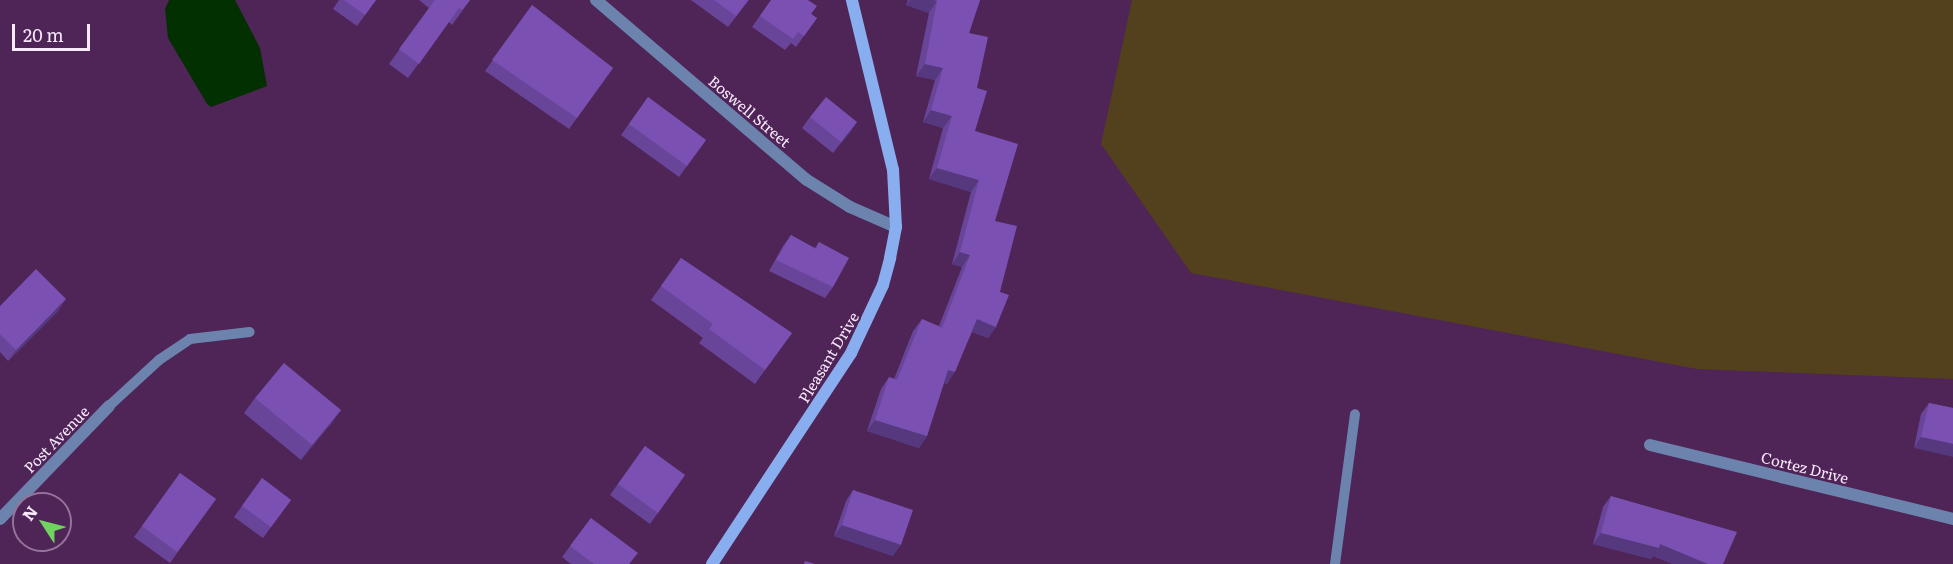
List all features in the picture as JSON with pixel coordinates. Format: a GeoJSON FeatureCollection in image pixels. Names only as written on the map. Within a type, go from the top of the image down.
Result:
{"type":"FeatureCollection","features":[{"type":"Feature","properties":{"kind":"street","name":"Boswell Street"},"geometry":{"type":"LineString","coordinates":[[596,0],[807,180],[850,207],[896,228]]}},
{"type":"Feature","properties":{"kind":"street","name":"Pleasant Drive"},"geometry":{"type":"LineString","coordinates":[[712,564],[864,330],[883,285],[896,228],[893,170],[852,0]]}},
{"type":"Feature","properties":{"kind":"street","name":"Post Avenue"},"geometry":{"type":"LineString","coordinates":[[0,519],[109,406]]}},
{"type":"Feature","properties":{"kind":"street","name":"Cortez Drive"},"geometry":{"type":"LineString","coordinates":[[1650,445],[1953,519]]}},
{"type":"Feature","properties":{"kind":"lane"},"geometry":{"type":"LineString","coordinates":[[109,406],[159,360],[190,339],[250,332]]}},
{"type":"Feature","properties":{"kind":"lane"},"geometry":{"type":"LineString","coordinates":[[1335,564],[1355,414]]}},
{"type":"Feature","properties":{"kind":"shaded area"},"geometry":{"type":"Polygon","coordinates":[[[169,0],[235,0],[260,48],[267,86],[211,107],[207,104],[168,38],[165,9],[169,0]]]}},
{"type":"Feature","properties":{"kind":"shaded area"},"geometry":{"type":"Polygon","coordinates":[[[1132,0],[1953,0],[1953,379],[1697,369],[1191,273],[1101,144],[1132,0]]]}},
{"type":"Feature","properties":{"kind":"building"},"geometry":{"type":"Polygon","coordinates":[[[344,0],[376,0],[365,15],[344,0]]]}},
{"type":"Feature","properties":{"kind":"building"},"geometry":{"type":"Polygon","coordinates":[[[435,0],[470,0],[462,10],[459,8],[419,64],[399,49],[435,0]]]}},
{"type":"Feature","properties":{"kind":"building"},"geometry":{"type":"Polygon","coordinates":[[[714,0],[748,0],[736,16],[714,0]]]}},
{"type":"Feature","properties":{"kind":"building"},"geometry":{"type":"Polygon","coordinates":[[[771,0],[808,0],[817,6],[811,14],[817,18],[804,36],[798,32],[793,39],[760,16],[771,0]]]}},
{"type":"Feature","properties":{"kind":"building"},"geometry":{"type":"Polygon","coordinates":[[[934,0],[980,0],[969,33],[988,37],[977,88],[987,91],[975,131],[1018,144],[995,221],[1017,226],[1000,292],[1009,295],[996,327],[977,319],[955,372],[948,370],[927,436],[875,420],[889,377],[897,380],[922,319],[942,328],[970,255],[960,252],[979,180],[937,168],[952,116],[931,110],[943,68],[925,64],[937,1],[934,0]]]}},
{"type":"Feature","properties":{"kind":"building"},"geometry":{"type":"Polygon","coordinates":[[[532,5],[613,68],[577,118],[492,60],[532,5]]]}},
{"type":"Feature","properties":{"kind":"building"},"geometry":{"type":"Polygon","coordinates":[[[648,97],[706,140],[687,166],[629,124],[648,97]]]}},
{"type":"Feature","properties":{"kind":"building"},"geometry":{"type":"Polygon","coordinates":[[[826,97],[857,122],[841,142],[810,117],[826,97]]]}},
{"type":"Feature","properties":{"kind":"building"},"geometry":{"type":"Polygon","coordinates":[[[791,235],[816,249],[819,242],[849,258],[833,287],[776,260],[791,235]]]}},
{"type":"Feature","properties":{"kind":"building"},"geometry":{"type":"Polygon","coordinates":[[[681,258],[792,333],[765,370],[709,329],[713,324],[661,286],[681,258]]]}},
{"type":"Feature","properties":{"kind":"building"},"geometry":{"type":"Polygon","coordinates":[[[36,269],[66,299],[16,350],[0,334],[0,306],[36,269]]]}},
{"type":"Feature","properties":{"kind":"building"},"geometry":{"type":"Polygon","coordinates":[[[284,363],[341,410],[312,445],[255,398],[284,363]]]}},
{"type":"Feature","properties":{"kind":"building"},"geometry":{"type":"Polygon","coordinates":[[[1929,403],[1953,408],[1953,444],[1921,437],[1929,403]]]}},
{"type":"Feature","properties":{"kind":"building"},"geometry":{"type":"Polygon","coordinates":[[[645,446],[685,475],[658,513],[618,484],[645,446]]]}},
{"type":"Feature","properties":{"kind":"building"},"geometry":{"type":"Polygon","coordinates":[[[180,473],[216,499],[177,552],[142,526],[180,473]]]}},
{"type":"Feature","properties":{"kind":"building"},"geometry":{"type":"Polygon","coordinates":[[[262,478],[291,500],[271,527],[242,506],[262,478]]]}},
{"type":"Feature","properties":{"kind":"building"},"geometry":{"type":"Polygon","coordinates":[[[853,490],[913,510],[901,545],[842,525],[853,490]]]}},
{"type":"Feature","properties":{"kind":"building"},"geometry":{"type":"Polygon","coordinates":[[[1611,496],[1737,532],[1723,564],[1708,564],[1660,544],[1659,548],[1601,533],[1611,496]]]}},
{"type":"Feature","properties":{"kind":"building"},"geometry":{"type":"Polygon","coordinates":[[[591,518],[638,553],[629,564],[594,564],[570,546],[591,518]]]}}]}
